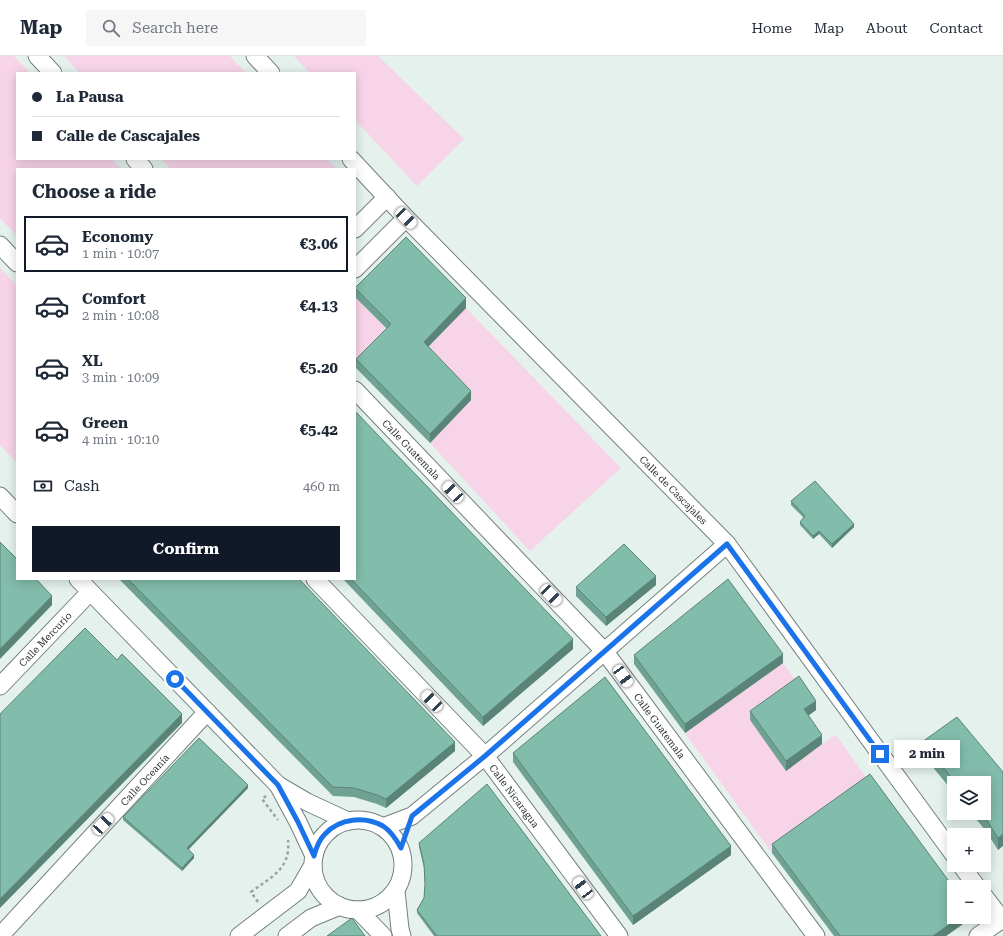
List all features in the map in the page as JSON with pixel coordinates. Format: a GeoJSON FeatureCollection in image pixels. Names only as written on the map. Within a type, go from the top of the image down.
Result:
{"type":"FeatureCollection","features":[{"type":"Feature","properties":{"kind":"street"},"geometry":{"type":"LineString","coordinates":[[37,56],[52,72]]}},
{"type":"Feature","properties":{"kind":"street"},"geometry":{"type":"LineString","coordinates":[[255,56],[270,72]]}},
{"type":"Feature","properties":{"kind":"street"},"geometry":{"type":"LineString","coordinates":[[136,160],[143,168]]}},
{"type":"Feature","properties":{"kind":"street","name":"Calle de Cascajales"},"geometry":{"type":"LineString","coordinates":[[352,160],[386,198],[727,544],[947,845]]}},
{"type":"Feature","properties":{"kind":"street"},"geometry":{"type":"LineString","coordinates":[[356,228],[386,198]]}},
{"type":"Feature","properties":{"kind":"street"},"geometry":{"type":"LineString","coordinates":[[356,268],[406,218]]}},
{"type":"Feature","properties":{"kind":"street"},"geometry":{"type":"LineString","coordinates":[[0,245],[16,262]]}},
{"type":"Feature","properties":{"kind":"street","name":"Calle Guatemala"},"geometry":{"type":"LineString","coordinates":[[356,391],[605,652],[816,936]]}},
{"type":"Feature","properties":{"kind":"street"},"geometry":{"type":"LineString","coordinates":[[0,496],[16,513]]}},
{"type":"Feature","properties":{"kind":"street"},"geometry":{"type":"LineString","coordinates":[[383,827],[412,816],[485,756],[727,544]]}},
{"type":"Feature","properties":{"kind":"street"},"geometry":{"type":"LineString","coordinates":[[79,580],[278,785],[307,802],[348,821]]}},
{"type":"Feature","properties":{"kind":"street","name":"Calle Nicaragua"},"geometry":{"type":"LineString","coordinates":[[317,580],[485,756],[619,936]]}},
{"type":"Feature","properties":{"kind":"street","name":"Calle Mercurio"},"geometry":{"type":"LineString","coordinates":[[0,686],[90,592]]}},
{"type":"Feature","properties":{"kind":"street","name":"Calle Oceanía"},"geometry":{"type":"LineString","coordinates":[[0,936],[207,712]]}},
{"type":"Feature","properties":{"kind":"street"},"geometry":{"type":"LineString","coordinates":[[239,936],[298,891],[313,860],[318,844],[326,833],[336,825],[348,821],[366,820],[383,827],[394,836],[401,848],[404,858],[404,870],[396,891],[386,901],[373,908],[358,910],[349,909],[340,906],[326,897],[316,882],[313,860],[298,822],[278,785]]}},
{"type":"Feature","properties":{"kind":"street"},"geometry":{"type":"LineString","coordinates":[[401,848],[412,816]]}},
{"type":"Feature","properties":{"kind":"street"},"geometry":{"type":"LineString","coordinates":[[396,891],[402,936]]}},
{"type":"Feature","properties":{"kind":"street"},"geometry":{"type":"LineString","coordinates":[[978,936],[1002,920],[991,905]]}},
{"type":"Feature","properties":{"kind":"street"},"geometry":{"type":"LineString","coordinates":[[287,936],[311,918],[340,906]]}},
{"type":"Feature","properties":{"kind":"street"},"geometry":{"type":"LineString","coordinates":[[358,910],[383,936]]}},
{"type":"Feature","properties":{"kind":"path"},"geometry":{"type":"LineString","coordinates":[[278,785],[262,799],[281,825]]}},
{"type":"Feature","properties":{"kind":"path"},"geometry":{"type":"LineString","coordinates":[[251,892],[282,868],[287,859],[289,848],[288,838]]}},
{"type":"Feature","properties":{"kind":"shaded area"},"geometry":{"type":"Polygon","coordinates":[[[0,56],[14,56],[29,72],[16,72],[16,160],[113,160],[120,168],[16,168],[16,235],[0,218],[0,56]]]}},
{"type":"Feature","properties":{"kind":"shaded area"},"geometry":{"type":"Polygon","coordinates":[[[64,56],[230,56],[245,72],[79,72],[64,56]]]}},
{"type":"Feature","properties":{"kind":"shaded area"},"geometry":{"type":"Polygon","coordinates":[[[294,56],[378,56],[464,139],[417,186],[356,121],[356,72],[309,72],[294,56]]]}},
{"type":"Feature","properties":{"kind":"shaded area"},"geometry":{"type":"Polygon","coordinates":[[[162,160],[328,160],[336,168],[170,168],[162,160]]]}},
{"type":"Feature","properties":{"kind":"shaded area"},"geometry":{"type":"Polygon","coordinates":[[[0,268],[16,285],[16,462],[0,445],[0,268]]]}},
{"type":"Feature","properties":{"kind":"shaded area"},"geometry":{"type":"Polygon","coordinates":[[[356,298],[391,334],[356,368],[356,298]]]}},
{"type":"Feature","properties":{"kind":"shaded area"},"geometry":{"type":"Polygon","coordinates":[[[466,308],[621,468],[530,551],[430,443],[471,400],[424,351],[466,308]]]}},
{"type":"Feature","properties":{"kind":"shaded area"},"geometry":{"type":"Polygon","coordinates":[[[783,663],[799,685],[750,720],[822,744],[836,735],[870,783],[772,853],[685,733],[783,663]]]}},
{"type":"Feature","properties":{"kind":"building"},"geometry":{"type":"Polygon","coordinates":[[[406,237],[466,298],[424,342],[471,391],[430,434],[356,359],[391,324],[356,289],[356,287],[406,237]]]}},
{"type":"Feature","properties":{"kind":"building"},"geometry":{"type":"Polygon","coordinates":[[[356,412],[573,639],[483,717],[352,580],[356,580],[356,412]]]}},
{"type":"Feature","properties":{"kind":"building"},"geometry":{"type":"Polygon","coordinates":[[[815,481],[854,524],[832,544],[819,531],[813,536],[800,522],[805,516],[791,501],[815,481]]]}},
{"type":"Feature","properties":{"kind":"building"},"geometry":{"type":"Polygon","coordinates":[[[0,542],[16,558],[16,580],[37,580],[52,596],[0,649],[0,542]]]}},
{"type":"Feature","properties":{"kind":"building"},"geometry":{"type":"Polygon","coordinates":[[[624,544],[656,576],[606,617],[576,587],[624,544]]]}},
{"type":"Feature","properties":{"kind":"building"},"geometry":{"type":"Polygon","coordinates":[[[728,579],[783,654],[685,724],[634,655],[728,579]]]}},
{"type":"Feature","properties":{"kind":"building"},"geometry":{"type":"Polygon","coordinates":[[[129,580],[300,580],[455,742],[386,799],[354,788],[333,787],[129,580]]]}},
{"type":"Feature","properties":{"kind":"building"},"geometry":{"type":"Polygon","coordinates":[[[85,628],[117,660],[122,654],[182,714],[0,899],[0,714],[85,628]]]}},
{"type":"Feature","properties":{"kind":"building"},"geometry":{"type":"Polygon","coordinates":[[[799,676],[816,701],[804,709],[822,735],[786,761],[750,711],[799,676]]]}},
{"type":"Feature","properties":{"kind":"building"},"geometry":{"type":"Polygon","coordinates":[[[605,677],[731,846],[633,916],[513,753],[605,677]]]}},
{"type":"Feature","properties":{"kind":"building"},"geometry":{"type":"Polygon","coordinates":[[[957,717],[1003,772],[1003,834],[998,838],[987,820],[991,820],[991,776],[950,776],[922,742],[957,717]]]}},
{"type":"Feature","properties":{"kind":"building"},"geometry":{"type":"Polygon","coordinates":[[[199,738],[248,785],[187,848],[194,855],[182,868],[123,817],[199,738]]]}},
{"type":"Feature","properties":{"kind":"building"},"geometry":{"type":"Polygon","coordinates":[[[870,774],[948,880],[947,924],[950,924],[933,936],[840,936],[772,844],[870,774]]]}},
{"type":"Feature","properties":{"kind":"building"},"geometry":{"type":"Polygon","coordinates":[[[487,784],[601,936],[437,936],[417,910],[424,898],[425,884],[424,864],[419,843],[487,784]]]}},
{"type":"Feature","properties":{"kind":"building"},"geometry":{"type":"Polygon","coordinates":[[[352,918],[365,936],[327,936],[352,918]]]}},
{"type":"Feature","properties":{"kind":"route"},"geometry":{"type":"LineString","coordinates":[[175,679],[278,785],[314,856],[318,844],[326,833],[336,825],[348,821],[366,820],[383,827],[394,836],[401,848],[412,816],[485,756],[727,544],[880,754]]}}]}
